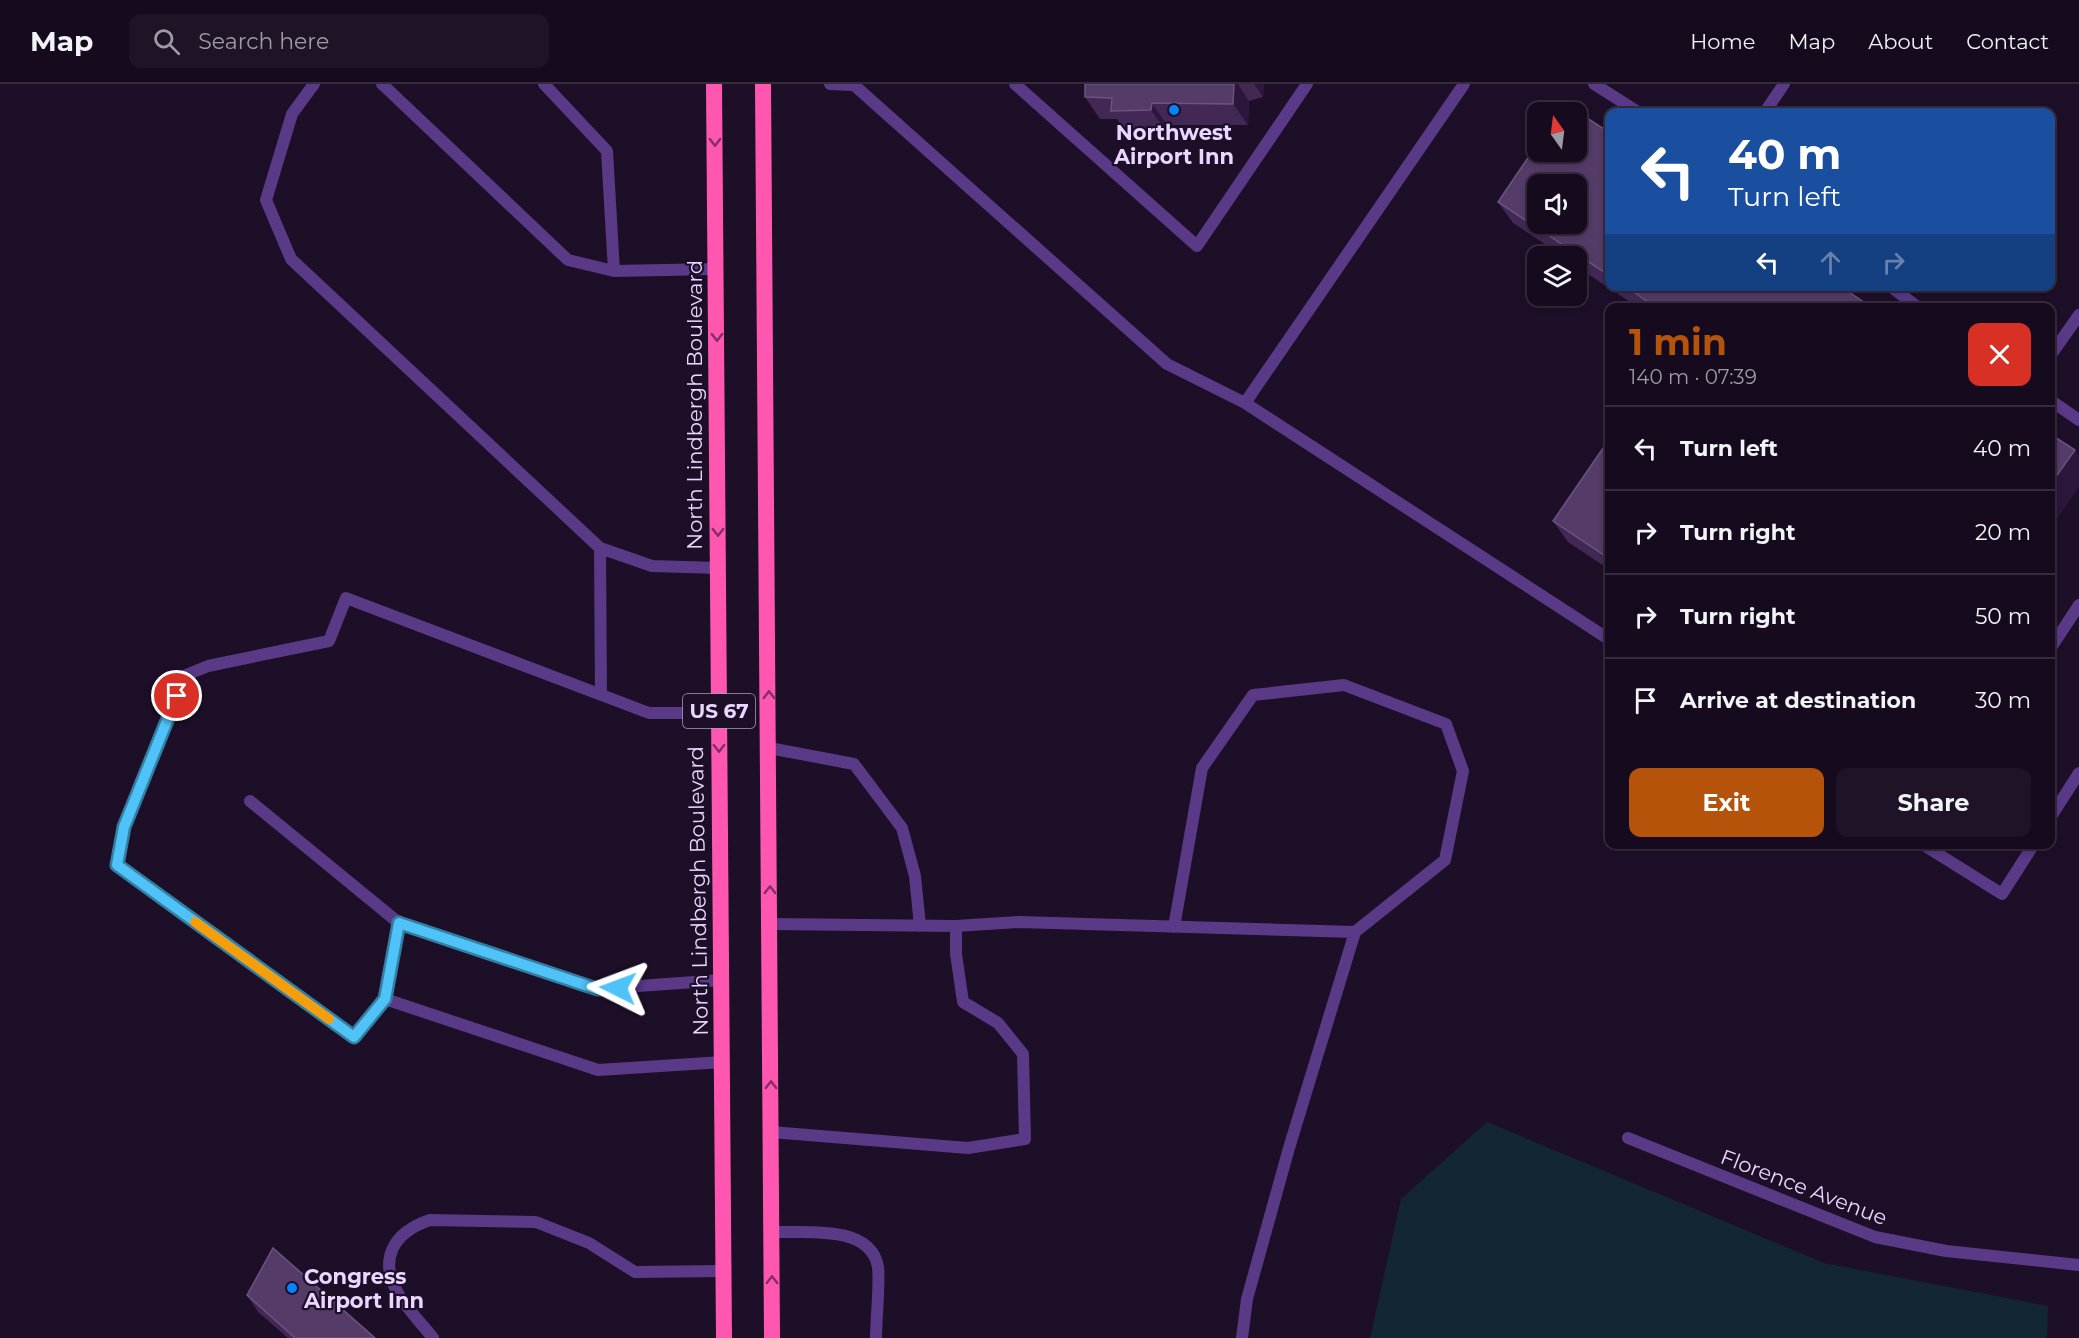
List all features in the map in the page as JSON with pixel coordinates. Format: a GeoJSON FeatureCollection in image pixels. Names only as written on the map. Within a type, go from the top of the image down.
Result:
{"type":"FeatureCollection","features":[{"type":"Feature","properties":{"kind":"highway","name":"North Lindbergh Boulevard"},"geometry":{"type":"LineString","coordinates":[[714,84],[724,1338]]}},
{"type":"Feature","properties":{"kind":"highway","name":"US 67"},"geometry":{"type":"LineString","coordinates":[[763,84],[772,1338]]}},
{"type":"Feature","properties":{"kind":"street"},"geometry":{"type":"LineString","coordinates":[[314,84],[292,114],[266,200],[291,259],[600,548],[652,566],[718,568]]}},
{"type":"Feature","properties":{"kind":"street"},"geometry":{"type":"LineString","coordinates":[[382,84],[568,260],[614,271],[716,270]]}},
{"type":"Feature","properties":{"kind":"street"},"geometry":{"type":"LineString","coordinates":[[544,84],[607,151],[614,271]]}},
{"type":"Feature","properties":{"kind":"street"},"geometry":{"type":"LineString","coordinates":[[830,84],[854,85],[1167,364],[1245,403],[1605,637]]}},
{"type":"Feature","properties":{"kind":"street"},"geometry":{"type":"LineString","coordinates":[[1015,84],[1197,246],[1307,84]]}},
{"type":"Feature","properties":{"kind":"street"},"geometry":{"type":"LineString","coordinates":[[1245,403],[1464,84]]}},
{"type":"Feature","properties":{"kind":"street"},"geometry":{"type":"LineString","coordinates":[[1594,84],[1632,108]]}},
{"type":"Feature","properties":{"kind":"street"},"geometry":{"type":"LineString","coordinates":[[1768,108],[1784,84]]}},
{"type":"Feature","properties":{"kind":"street"},"geometry":{"type":"LineString","coordinates":[[1897,291],[1912,303]]}},
{"type":"Feature","properties":{"kind":"street"},"geometry":{"type":"LineString","coordinates":[[2055,349],[2079,315]]}},
{"type":"Feature","properties":{"kind":"street"},"geometry":{"type":"LineString","coordinates":[[2055,403],[2079,420]]}},
{"type":"Feature","properties":{"kind":"street"},"geometry":{"type":"LineString","coordinates":[[600,548],[601,695]]}},
{"type":"Feature","properties":{"kind":"street"},"geometry":{"type":"LineString","coordinates":[[399,923],[385,999],[354,1037],[117,865],[124,827],[186,675],[208,666],[329,641],[346,598],[649,714],[719,713]]}},
{"type":"Feature","properties":{"kind":"street"},"geometry":{"type":"LineString","coordinates":[[2055,641],[2079,605]]}},
{"type":"Feature","properties":{"kind":"street"},"geometry":{"type":"LineString","coordinates":[[1174,927],[1203,768],[1253,695],[1344,685],[1446,724],[1463,771],[1445,860],[1355,932],[1283,1170],[1248,1299],[1242,1338]]}},
{"type":"Feature","properties":{"kind":"street"},"geometry":{"type":"LineString","coordinates":[[769,748],[854,764],[902,828],[915,876],[920,926]]}},
{"type":"Feature","properties":{"kind":"street"},"geometry":{"type":"LineString","coordinates":[[2055,810],[2079,773]]}},
{"type":"Feature","properties":{"kind":"street"},"geometry":{"type":"LineString","coordinates":[[250,801],[399,923],[597,989],[722,980]]}},
{"type":"Feature","properties":{"kind":"street"},"geometry":{"type":"LineString","coordinates":[[1930,849],[2002,894],[2031,849]]}},
{"type":"Feature","properties":{"kind":"street"},"geometry":{"type":"LineString","coordinates":[[770,924],[956,926],[1019,922],[1355,932]]}},
{"type":"Feature","properties":{"kind":"street"},"geometry":{"type":"LineString","coordinates":[[771,1132],[968,1148],[1025,1139],[1023,1054],[998,1023],[963,1002],[956,954],[956,926]]}},
{"type":"Feature","properties":{"kind":"street"},"geometry":{"type":"LineString","coordinates":[[385,999],[598,1070],[723,1062]]}},
{"type":"Feature","properties":{"kind":"street","name":"Florence Avenue"},"geometry":{"type":"LineString","coordinates":[[1628,1138],[1875,1238],[1946,1251],[2079,1265]]}},
{"type":"Feature","properties":{"kind":"street"},"geometry":{"type":"LineString","coordinates":[[433,1338],[399,1296],[392,1282],[389,1264],[392,1248],[402,1236],[416,1225],[430,1220],[536,1222],[589,1243],[635,1272],[724,1271]]}},
{"type":"Feature","properties":{"kind":"street"},"geometry":{"type":"LineString","coordinates":[[772,1232],[844,1235],[860,1240],[872,1252],[878,1267],[876,1338]]}},
{"type":"Feature","properties":{"kind":"shaded area"},"geometry":{"type":"Polygon","coordinates":[[[1487,1122],[1824,1263],[2048,1306],[2047,1338],[1370,1338],[1401,1199],[1487,1122]]]}},
{"type":"Feature","properties":{"kind":"building"},"geometry":{"type":"Polygon","coordinates":[[[1085,84],[1234,84],[1233,104],[1152,103],[1151,110],[1111,111],[1112,98],[1085,97],[1085,84]]]}},
{"type":"Feature","properties":{"kind":"building"},"geometry":{"type":"Polygon","coordinates":[[[1587,118],[1605,130],[1605,273],[1587,261],[1587,246],[1565,246],[1546,234],[1587,234],[1587,174],[1527,174],[1527,221],[1498,202],[1527,159],[1527,162],[1587,162],[1587,118]]]}},
{"type":"Feature","properties":{"kind":"building"},"geometry":{"type":"Polygon","coordinates":[[[1632,291],[1847,291],[1865,303],[1650,303],[1632,291]]]}},
{"type":"Feature","properties":{"kind":"building"},"geometry":{"type":"Polygon","coordinates":[[[2055,437],[2075,450],[2055,478],[2055,437]]]}},
{"type":"Feature","properties":{"kind":"building"},"geometry":{"type":"Polygon","coordinates":[[[1605,445],[1605,556],[1553,521],[1605,445]]]}},
{"type":"Feature","properties":{"kind":"building","name":"Congress Airport Inn"},"geometry":{"type":"Polygon","coordinates":[[[273,1248],[375,1338],[295,1338],[247,1295],[273,1248]]]}},
{"type":"Feature","properties":{"kind":"slow traffic"},"geometry":{"type":"LineString","coordinates":[[195,922],[329,1019]]}},
{"type":"Feature","properties":{"kind":"place","name":"Northwest Airport Inn"},"geometry":{"type":"Point","coordinates":[1174,110]}},
{"type":"Feature","properties":{"kind":"place","name":"Congress Airport Inn"},"geometry":{"type":"Point","coordinates":[292,1288]}},
{"type":"Feature","properties":{"kind":"route"},"geometry":{"type":"LineString","coordinates":[[177,696],[124,827],[117,865],[354,1037],[385,999],[399,923],[597,989],[618,988]]}}]}
